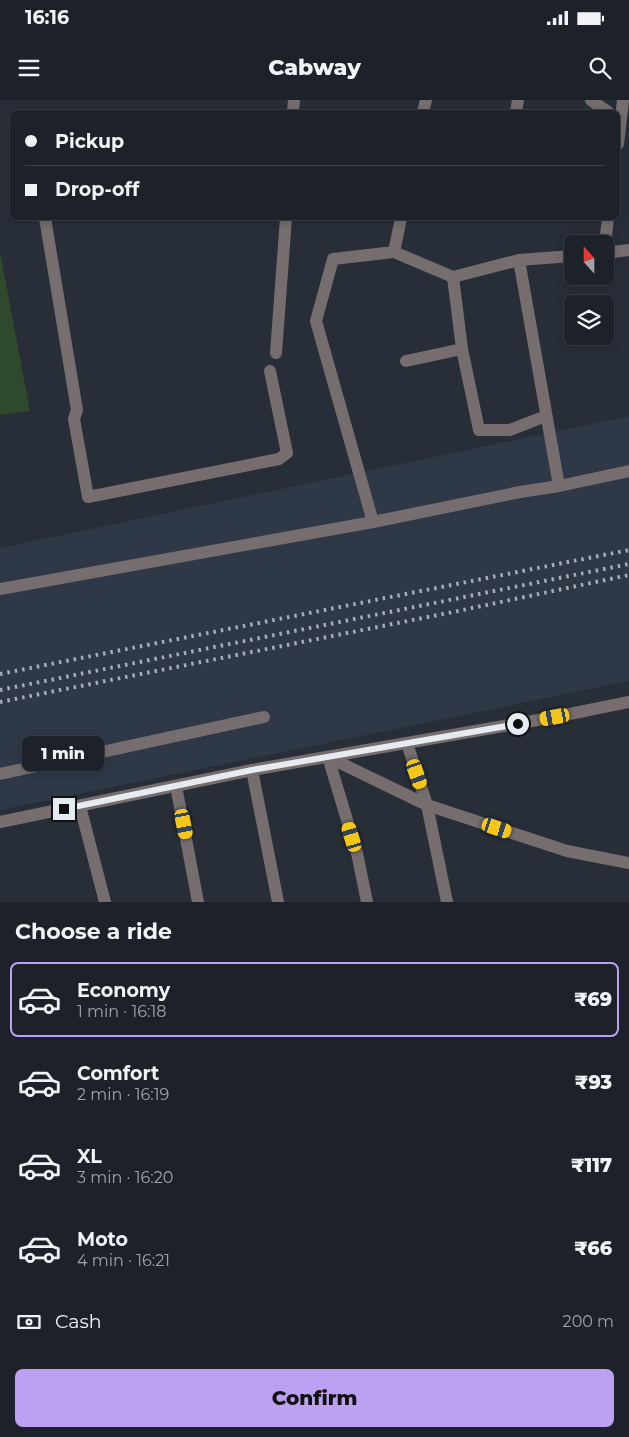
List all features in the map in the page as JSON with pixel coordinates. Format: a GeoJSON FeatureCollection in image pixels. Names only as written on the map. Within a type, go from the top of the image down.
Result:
{"type":"FeatureCollection","features":[{"type":"Feature","properties":{"kind":"street"},"geometry":{"type":"LineString","coordinates":[[591,100],[605,110]]}},
{"type":"Feature","properties":{"kind":"street"},"geometry":{"type":"LineString","coordinates":[[622,124],[623,100]]}},
{"type":"Feature","properties":{"kind":"street"},"geometry":{"type":"LineString","coordinates":[[44,220],[76,410],[74,419],[88,497],[279,459],[287,453],[270,372]]}},
{"type":"Feature","properties":{"kind":"street"},"geometry":{"type":"LineString","coordinates":[[276,353],[286,220]]}},
{"type":"Feature","properties":{"kind":"street"},"geometry":{"type":"LineString","coordinates":[[394,252],[401,220]]}},
{"type":"Feature","properties":{"kind":"street"},"geometry":{"type":"LineString","coordinates":[[606,235],[608,220]]}},
{"type":"Feature","properties":{"kind":"street"},"geometry":{"type":"LineString","coordinates":[[614,252],[629,250]]}},
{"type":"Feature","properties":{"kind":"street"},"geometry":{"type":"LineString","coordinates":[[373,522],[316,321],[333,259],[394,252],[452,277],[519,260],[564,257]]}},
{"type":"Feature","properties":{"kind":"street"},"geometry":{"type":"LineString","coordinates":[[519,260],[559,486]]}},
{"type":"Feature","properties":{"kind":"street"},"geometry":{"type":"LineString","coordinates":[[452,277],[462,349],[478,430],[510,430],[546,416]]}},
{"type":"Feature","properties":{"kind":"street"},"geometry":{"type":"LineString","coordinates":[[406,361],[462,349]]}},
{"type":"Feature","properties":{"kind":"street"},"geometry":{"type":"LineString","coordinates":[[0,589],[373,522],[629,471]]}},
{"type":"Feature","properties":{"kind":"street"},"geometry":{"type":"LineString","coordinates":[[0,822],[252,770],[555,717],[629,702]]}},
{"type":"Feature","properties":{"kind":"street"},"geometry":{"type":"LineString","coordinates":[[0,774],[264,716]]}},
{"type":"Feature","properties":{"kind":"street"},"geometry":{"type":"LineString","coordinates":[[407,743],[427,805],[447,902]]}},
{"type":"Feature","properties":{"kind":"street"},"geometry":{"type":"LineString","coordinates":[[328,757],[427,805],[567,851],[629,863]]}},
{"type":"Feature","properties":{"kind":"street"},"geometry":{"type":"LineString","coordinates":[[328,757],[356,853],[367,902]]}},
{"type":"Feature","properties":{"kind":"street"},"geometry":{"type":"LineString","coordinates":[[252,770],[278,902]]}},
{"type":"Feature","properties":{"kind":"street"},"geometry":{"type":"LineString","coordinates":[[176,786],[198,902]]}},
{"type":"Feature","properties":{"kind":"street"},"geometry":{"type":"LineString","coordinates":[[80,806],[105,902]]}},
{"type":"Feature","properties":{"kind":"shaded area"},"geometry":{"type":"Polygon","coordinates":[[[629,416],[629,681],[0,810],[0,548],[629,416]]]}},
{"type":"Feature","properties":{"kind":"green space"},"geometry":{"type":"Polygon","coordinates":[[[0,252],[30,411],[0,415],[0,252]]]}},
{"type":"Feature","properties":{"kind":"railway"},"geometry":{"type":"LineString","coordinates":[[0,674],[629,550]]}},
{"type":"Feature","properties":{"kind":"railway"},"geometry":{"type":"LineString","coordinates":[[0,690],[629,564]]}},
{"type":"Feature","properties":{"kind":"railway"},"geometry":{"type":"LineString","coordinates":[[0,702],[629,575]]}},
{"type":"Feature","properties":{"kind":"route"},"geometry":{"type":"LineString","coordinates":[[64,809],[252,770],[518,724]]}}]}
